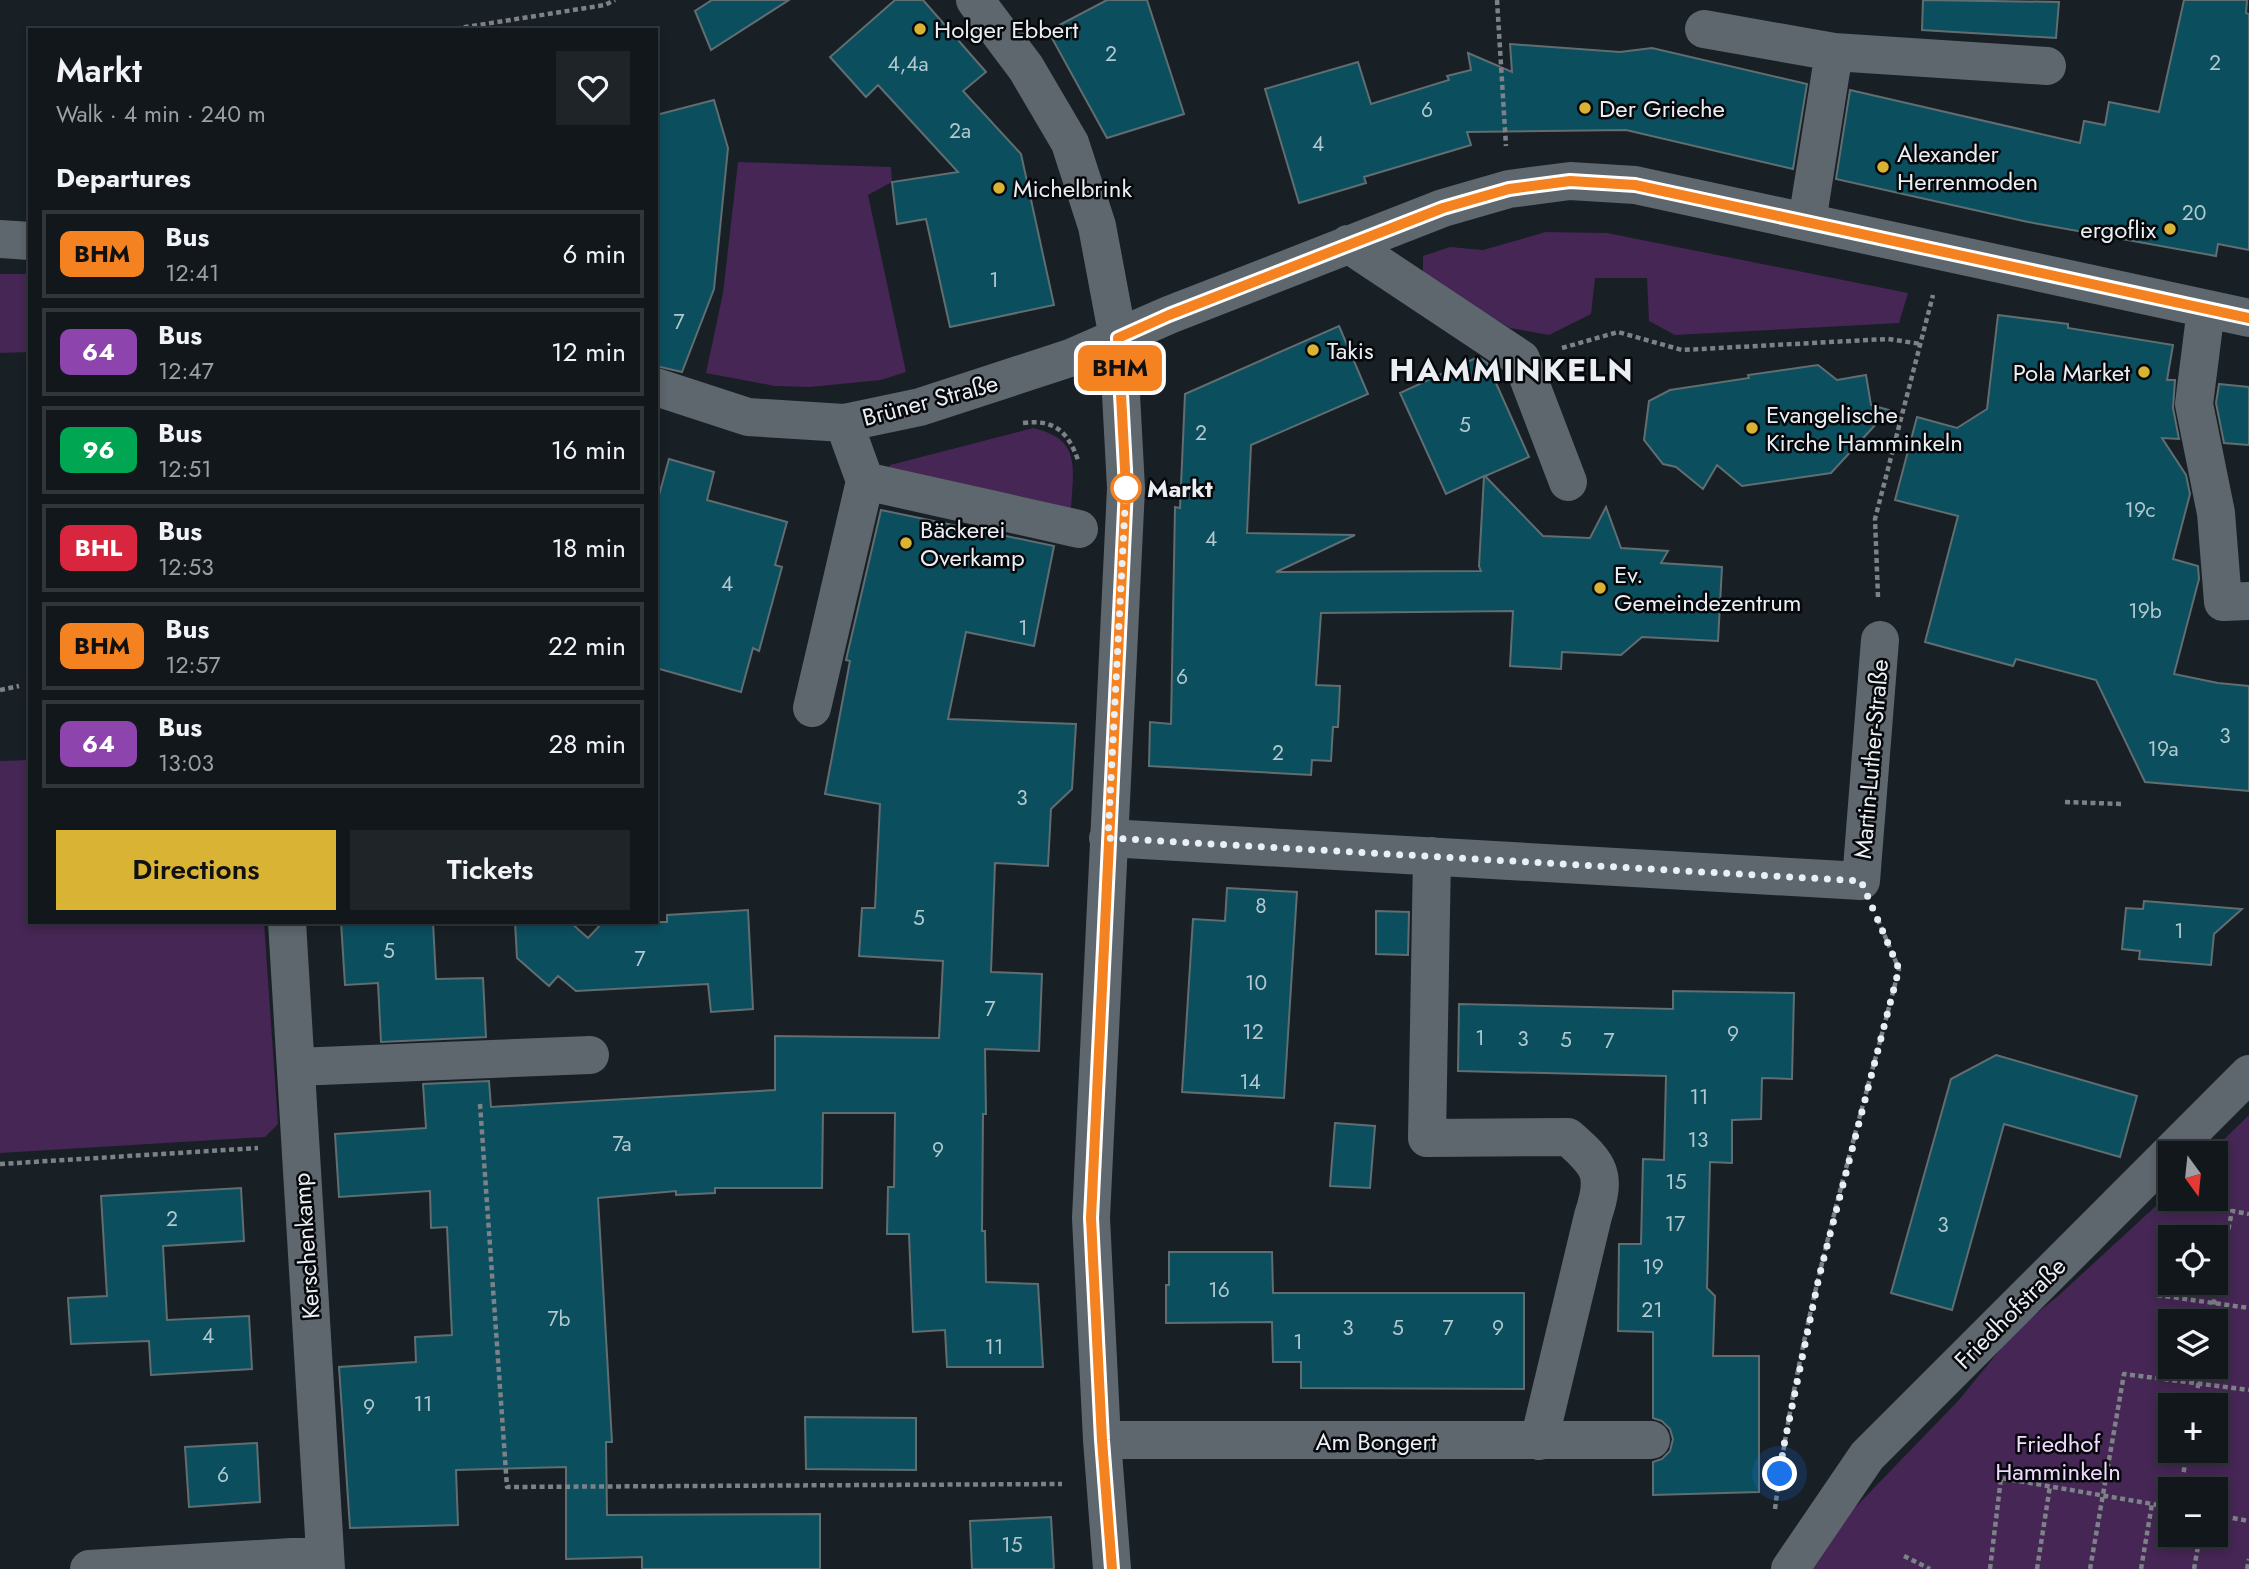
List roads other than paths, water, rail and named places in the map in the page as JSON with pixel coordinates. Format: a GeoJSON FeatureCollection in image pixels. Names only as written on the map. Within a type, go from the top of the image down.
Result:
{"type":"FeatureCollection","features":[{"type":"Feature","properties":{"kind":"street"},"geometry":{"type":"LineString","coordinates":[[975,0],[1026,68],[1070,143],[1097,226],[1118,338],[1126,488],[1091,1218],[1102,1440],[1112,1569]]}},
{"type":"Feature","properties":{"kind":"street"},"geometry":{"type":"LineString","coordinates":[[1704,29],[1834,52],[2047,66]]}},
{"type":"Feature","properties":{"kind":"street"},"geometry":{"type":"LineString","coordinates":[[1807,222],[1834,52]]}},
{"type":"Feature","properties":{"kind":"street","name":"Brüner Straße"},"geometry":{"type":"LineString","coordinates":[[658,388],[748,417],[844,423],[920,407],[1073,357],[1169,315],[1443,208],[1509,189],[1570,181],[1635,185],[2249,318]]}},
{"type":"Feature","properties":{"kind":"street"},"geometry":{"type":"LineString","coordinates":[[0,239],[28,241]]}},
{"type":"Feature","properties":{"kind":"street"},"geometry":{"type":"LineString","coordinates":[[1348,244],[1521,359],[1568,482]]}},
{"type":"Feature","properties":{"kind":"street"},"geometry":{"type":"LineString","coordinates":[[2206,309],[2194,404],[2216,513],[2223,603],[2249,601]]}},
{"type":"Feature","properties":{"kind":"street"},"geometry":{"type":"LineString","coordinates":[[812,708],[866,481],[844,423]]}},
{"type":"Feature","properties":{"kind":"street"},"geometry":{"type":"LineString","coordinates":[[866,481],[1079,529]]}},
{"type":"Feature","properties":{"kind":"street","name":"Martin-Luther-Straße"},"geometry":{"type":"LineString","coordinates":[[1108,838],[1861,881],[1880,640]]}},
{"type":"Feature","properties":{"kind":"street"},"geometry":{"type":"LineString","coordinates":[[1432,856],[1427,1139],[1568,1138],[1586,1153],[1598,1171],[1600,1193],[1539,1441]]}},
{"type":"Feature","properties":{"kind":"street","name":"Kerschenkamp"},"geometry":{"type":"LineString","coordinates":[[287,924],[326,1562]]}},
{"type":"Feature","properties":{"kind":"street"},"geometry":{"type":"LineString","coordinates":[[296,1067],[590,1055]]}},
{"type":"Feature","properties":{"kind":"street","name":"Friedhofstraße"},"geometry":{"type":"LineString","coordinates":[[1790,1569],[1867,1456],[2249,1074]]}},
{"type":"Feature","properties":{"kind":"street","name":"Am Bongert"},"geometry":{"type":"LineString","coordinates":[[1102,1440],[1651,1440]]}},
{"type":"Feature","properties":{"kind":"street"},"geometry":{"type":"LineString","coordinates":[[89,1569],[326,1562]]}},
{"type":"Feature","properties":{"kind":"place","name":"Holger Ebbert"},"geometry":{"type":"Point","coordinates":[920,29]}},
{"type":"Feature","properties":{"kind":"place","name":"Der Grieche"},"geometry":{"type":"Point","coordinates":[1585,108]}},
{"type":"Feature","properties":{"kind":"place","name":"Alexander Herrenmoden"},"geometry":{"type":"Point","coordinates":[1883,167]}},
{"type":"Feature","properties":{"kind":"place","name":"Michelbrink"},"geometry":{"type":"Point","coordinates":[999,188]}},
{"type":"Feature","properties":{"kind":"place","name":"ergoflix"},"geometry":{"type":"Point","coordinates":[2170,229]}},
{"type":"Feature","properties":{"kind":"place","name":"Takis"},"geometry":{"type":"Point","coordinates":[1313,350]}},
{"type":"Feature","properties":{"kind":"place","name":"Pola Market"},"geometry":{"type":"Point","coordinates":[2144,372]}},
{"type":"Feature","properties":{"kind":"place","name":"Evangelische Kirche Hamminkeln"},"geometry":{"type":"Point","coordinates":[1752,428]}},
{"type":"Feature","properties":{"kind":"place","name":"Markt"},"geometry":{"type":"Point","coordinates":[1126,488]}},
{"type":"Feature","properties":{"kind":"place","name":"Bäckerei Overkamp"},"geometry":{"type":"Point","coordinates":[906,543]}},
{"type":"Feature","properties":{"kind":"place","name":"Ev. Gemeindezentrum"},"geometry":{"type":"Point","coordinates":[1600,588]}},
{"type":"Feature","properties":{"kind":"district","name":"HAMMINKELN"},"geometry":{"type":"Point","coordinates":[1512,370]}},
{"type":"Feature","properties":{"kind":"park label","name":"Friedhof Hamminkeln"},"geometry":{"type":"Point","coordinates":[2058,1457]}}]}
